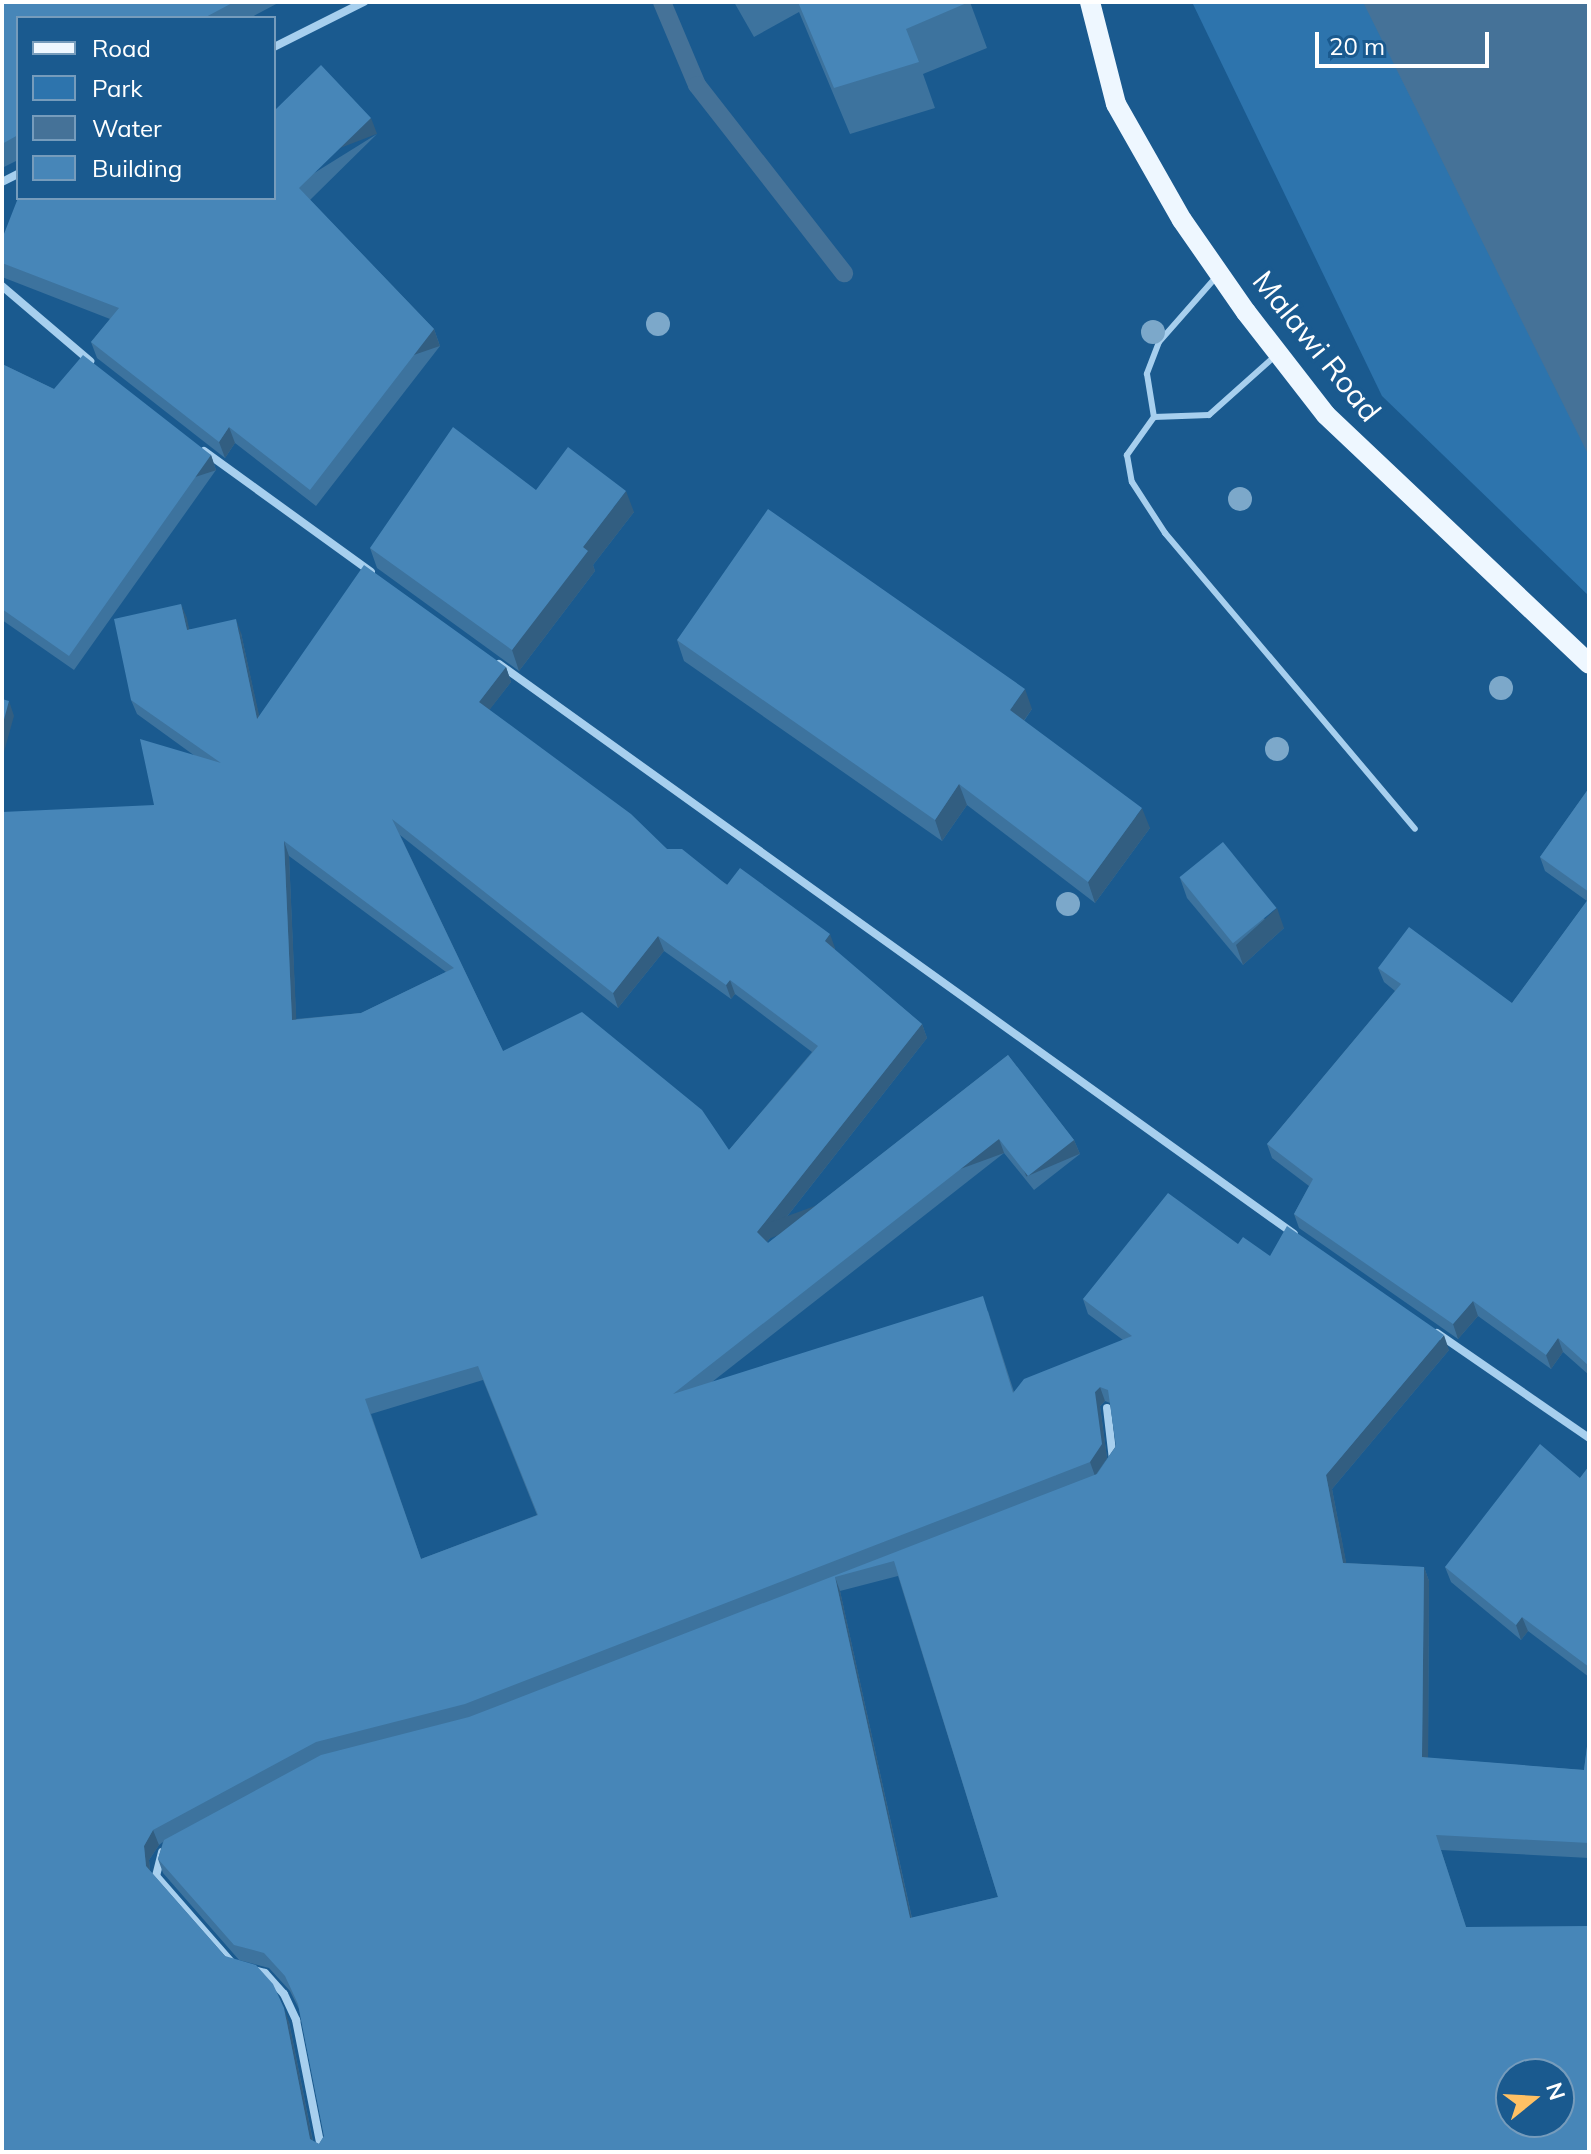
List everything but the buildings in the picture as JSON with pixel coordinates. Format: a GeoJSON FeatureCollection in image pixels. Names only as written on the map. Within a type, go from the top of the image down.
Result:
{"type":"FeatureCollection","features":[{"type":"Feature","properties":{"kind":"main road","name":"Malawi Road"},"geometry":{"type":"LineString","coordinates":[[1090,2],[1116,104],[1182,220],[1278,353],[1326,415],[1589,664]]}},
{"type":"Feature","properties":{"kind":"street"},"geometry":{"type":"LineString","coordinates":[[276,46],[362,3]]}},
{"type":"Feature","properties":{"kind":"street"},"geometry":{"type":"LineString","coordinates":[[2,286],[105,374]]}},
{"type":"Feature","properties":{"kind":"street"},"geometry":{"type":"LineString","coordinates":[[193,443],[385,582]]}},
{"type":"Feature","properties":{"kind":"street"},"geometry":{"type":"LineString","coordinates":[[487,656],[1304,1241]]}},
{"type":"Feature","properties":{"kind":"street"},"geometry":{"type":"LineString","coordinates":[[1421,1321],[1589,1438]]}},
{"type":"Feature","properties":{"kind":"street"},"geometry":{"type":"LineString","coordinates":[[1107,1408],[1114,1460],[1107,1471]]}},
{"type":"Feature","properties":{"kind":"street"},"geometry":{"type":"LineString","coordinates":[[177,1842],[156,1861],[156,1876],[235,1966],[265,1973],[284,1994],[296,2020],[322,2152]]}},
{"type":"Feature","properties":{"kind":"lane"},"geometry":{"type":"LineString","coordinates":[[1220,272],[1159,342],[1147,374],[1154,417],[1127,455],[1132,482],[1165,533],[1415,829]]}},
{"type":"Feature","properties":{"kind":"lane"},"geometry":{"type":"LineString","coordinates":[[1154,417],[1209,415],[1278,353]]}},
{"type":"Feature","properties":{"kind":"green space"},"geometry":{"type":"Polygon","coordinates":[[[1192,2],[1589,2],[1589,596],[1382,396],[1192,2]]]}},
{"type":"Feature","properties":{"kind":"water"},"geometry":{"type":"Polygon","coordinates":[[[1363,2],[1589,2],[1589,456],[1363,2]]]}},
{"type":"Feature","properties":{"kind":"waterway"},"geometry":{"type":"LineString","coordinates":[[662,2],[697,85],[844,273]]}}]}
